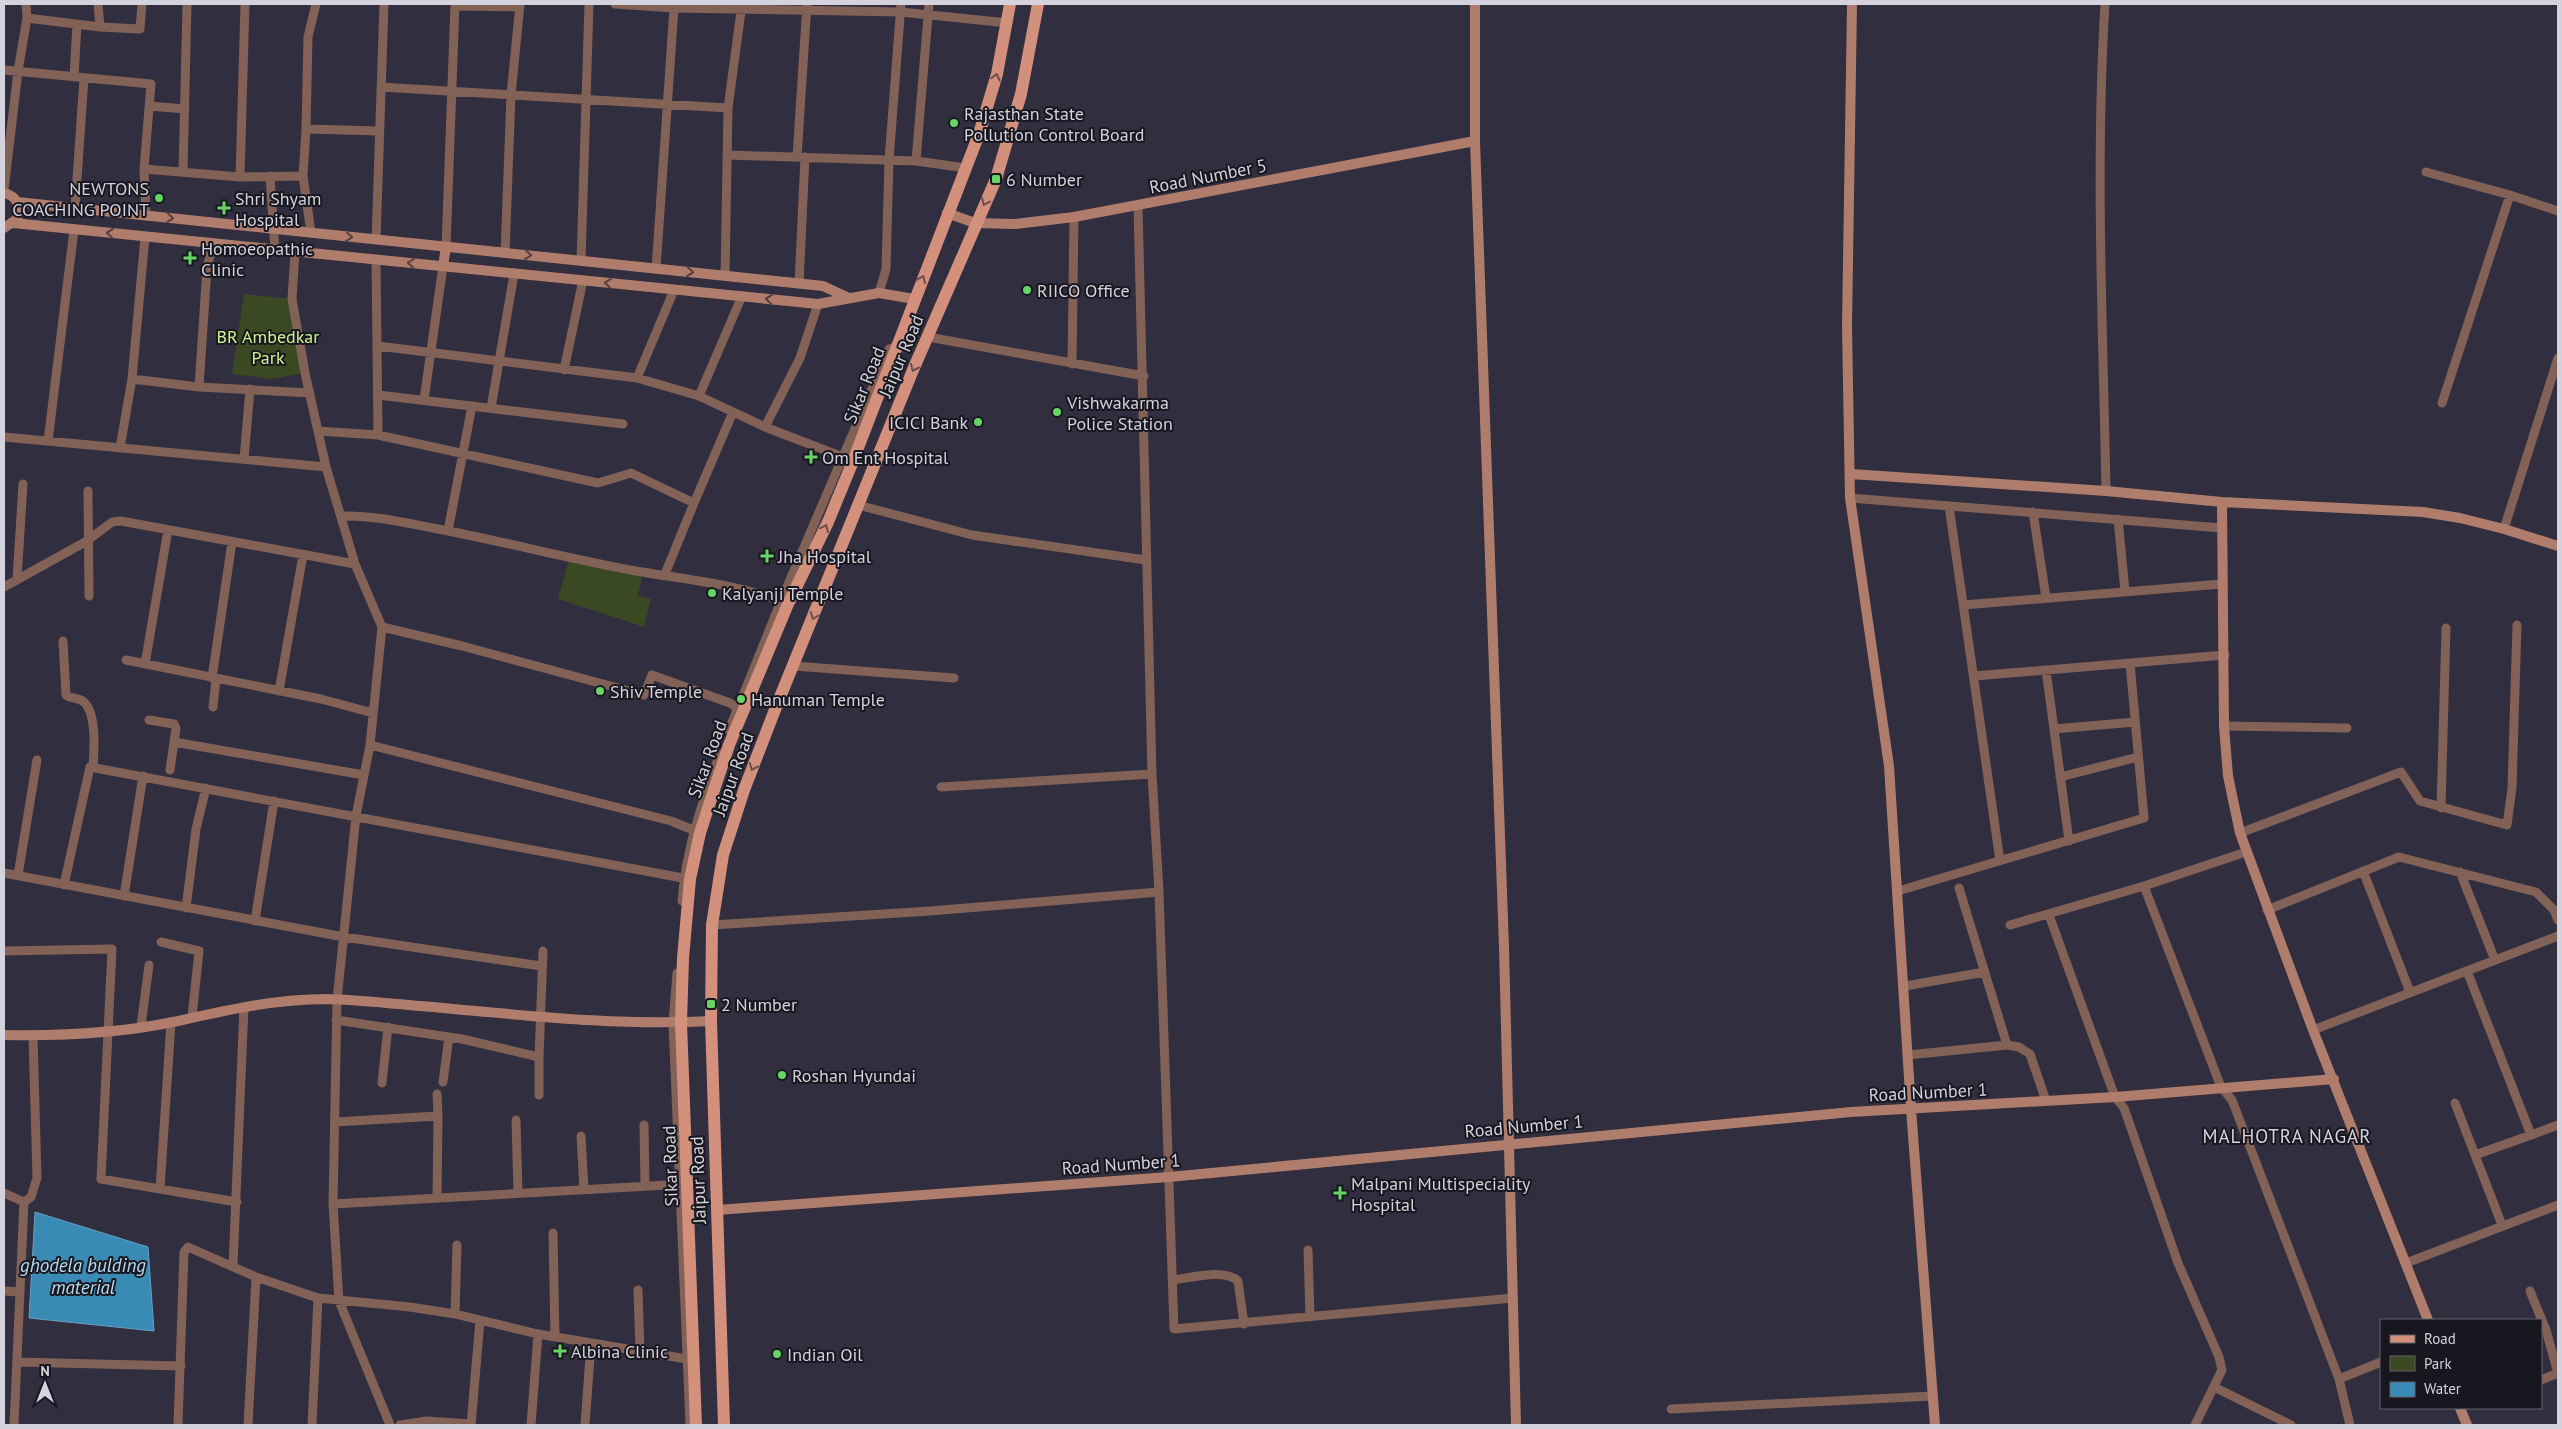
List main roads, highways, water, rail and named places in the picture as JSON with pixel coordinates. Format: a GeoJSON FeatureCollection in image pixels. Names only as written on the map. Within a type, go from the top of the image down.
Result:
{"type":"FeatureCollection","features":[{"type":"Feature","properties":{"kind":"main road","name":"Sikar Road"},"geometry":{"type":"LineString","coordinates":[[696,1425],[690,1360],[677,1023],[687,879],[697,831],[727,753],[740,710],[784,602],[828,522],[848,459],[898,346],[947,213],[980,134],[997,74],[1008,23],[1010,4]]}},
{"type":"Feature","properties":{"kind":"main road","name":"Jaipur Road"},"geometry":{"type":"LineString","coordinates":[[724,1425],[711,1021],[712,925],[722,862],[730,833],[776,708],[928,336],[996,179],[1021,94],[1038,4]]}},
{"type":"Feature","properties":{"kind":"water","name":"ghodela bulding material"},"geometry":{"type":"Polygon","coordinates":[[[35,1212],[148,1247],[154,1331],[29,1318],[35,1212]]]}},
{"type":"Feature","properties":{"kind":"place","name":"Rajasthan State Pollution Control Board"},"geometry":{"type":"Point","coordinates":[954,123]}},
{"type":"Feature","properties":{"kind":"place","name":"6 Number"},"geometry":{"type":"Point","coordinates":[996,179]}},
{"type":"Feature","properties":{"kind":"place","name":"NEWTONS COACHING POINT"},"geometry":{"type":"Point","coordinates":[159,198]}},
{"type":"Feature","properties":{"kind":"place","name":"Shri Shyam Hospital"},"geometry":{"type":"Point","coordinates":[224,208]}},
{"type":"Feature","properties":{"kind":"place","name":"Homoeopathic Clinic"},"geometry":{"type":"Point","coordinates":[190,258]}},
{"type":"Feature","properties":{"kind":"place","name":"RIICO Office"},"geometry":{"type":"Point","coordinates":[1027,290]}},
{"type":"Feature","properties":{"kind":"place","name":"Vishwakarma Police Station"},"geometry":{"type":"Point","coordinates":[1057,412]}},
{"type":"Feature","properties":{"kind":"place","name":"ICICI Bank"},"geometry":{"type":"Point","coordinates":[978,422]}},
{"type":"Feature","properties":{"kind":"place","name":"Om Ent Hospital"},"geometry":{"type":"Point","coordinates":[811,457]}},
{"type":"Feature","properties":{"kind":"place","name":"Jha Hospital"},"geometry":{"type":"Point","coordinates":[767,556]}},
{"type":"Feature","properties":{"kind":"place","name":"Kalyanji Temple"},"geometry":{"type":"Point","coordinates":[712,593]}},
{"type":"Feature","properties":{"kind":"place","name":"Shiv Temple"},"geometry":{"type":"Point","coordinates":[600,691]}},
{"type":"Feature","properties":{"kind":"place","name":"Hanuman Temple"},"geometry":{"type":"Point","coordinates":[741,699]}},
{"type":"Feature","properties":{"kind":"place","name":"2 Number"},"geometry":{"type":"Point","coordinates":[711,1004]}},
{"type":"Feature","properties":{"kind":"place","name":"Roshan Hyundai"},"geometry":{"type":"Point","coordinates":[782,1075]}},
{"type":"Feature","properties":{"kind":"place","name":"Malpani Multispeciality Hospital"},"geometry":{"type":"Point","coordinates":[1340,1193]}},
{"type":"Feature","properties":{"kind":"place","name":"Albina Clinic"},"geometry":{"type":"Point","coordinates":[560,1351]}},
{"type":"Feature","properties":{"kind":"place","name":"Indian Oil"},"geometry":{"type":"Point","coordinates":[777,1354]}},
{"type":"Feature","properties":{"kind":"district","name":"MALHOTRA NAGAR"},"geometry":{"type":"Point","coordinates":[2287,1136]}},
{"type":"Feature","properties":{"kind":"park label","name":"BR Ambedkar Park"},"geometry":{"type":"Point","coordinates":[268,346]}}]}
